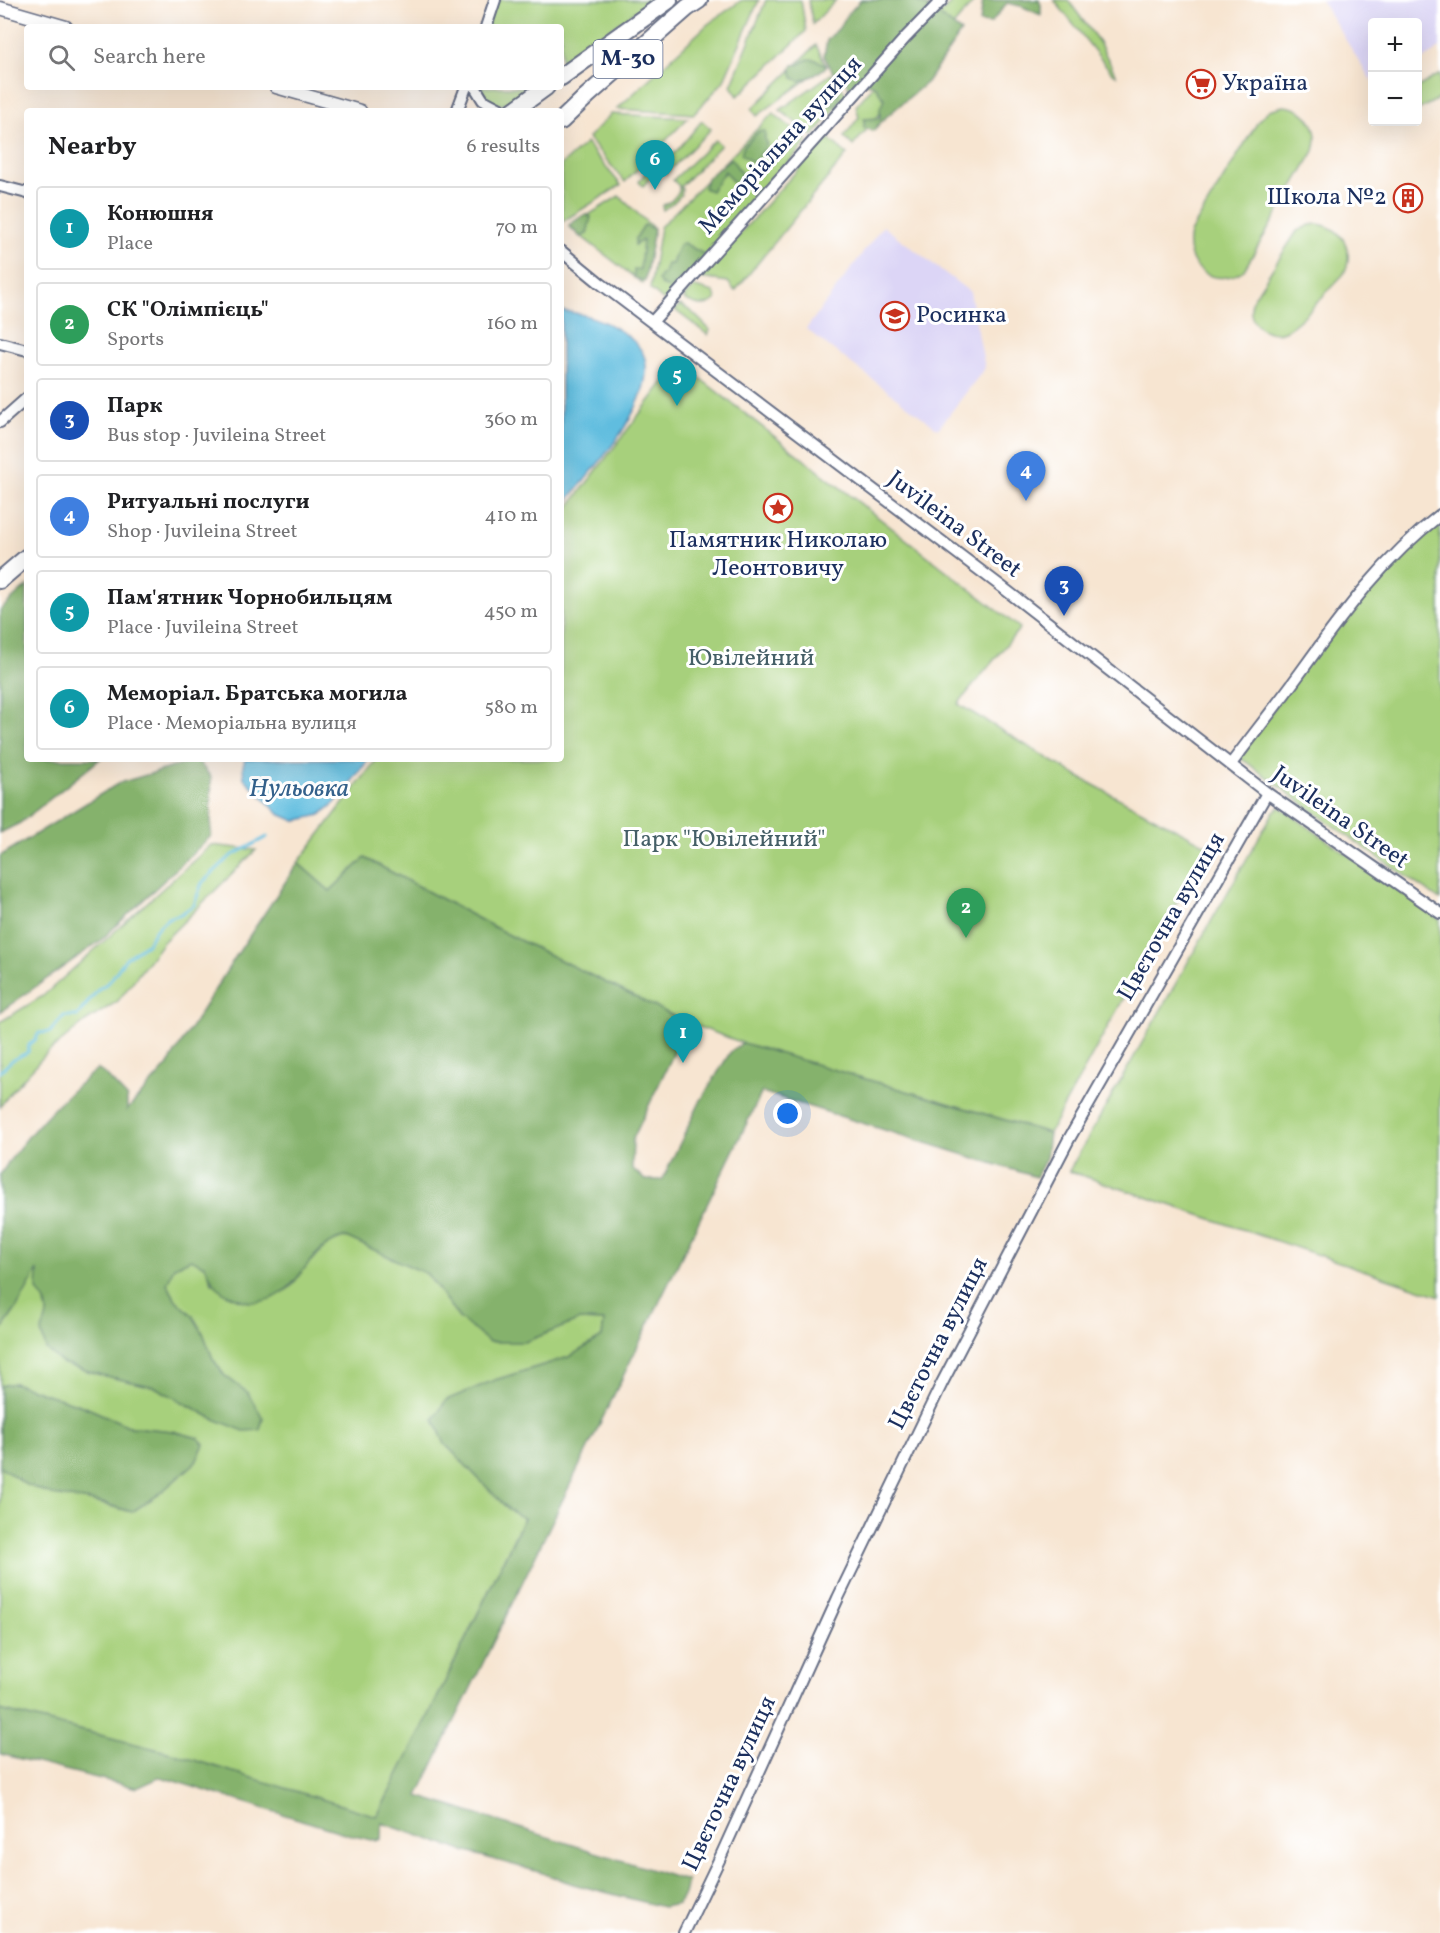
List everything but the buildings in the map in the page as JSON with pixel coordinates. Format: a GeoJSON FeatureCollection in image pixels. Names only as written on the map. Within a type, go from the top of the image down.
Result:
{"type":"FeatureCollection","features":[{"type":"Feature","properties":{"kind":"highway","name":"М-30"},"geometry":{"type":"LineString","coordinates":[[564,75],[669,0]]}},
{"type":"Feature","properties":{"kind":"highway","name":"М-30"},"geometry":{"type":"LineString","coordinates":[[564,118],[624,63],[699,0]]}},
{"type":"Feature","properties":{"kind":"highway"},"geometry":{"type":"LineString","coordinates":[[518,108],[542,90]]}},
{"type":"Feature","properties":{"kind":"highway"},"geometry":{"type":"LineString","coordinates":[[0,580],[24,560]]}},
{"type":"Feature","properties":{"kind":"street"},"geometry":{"type":"LineString","coordinates":[[487,24],[495,0]]}},
{"type":"Feature","properties":{"kind":"street","name":"Меморіальна вулиця"},"geometry":{"type":"LineString","coordinates":[[653,321],[906,37],[942,0]]}},
{"type":"Feature","properties":{"kind":"street"},"geometry":{"type":"LineString","coordinates":[[0,8],[56,24]]}},
{"type":"Feature","properties":{"kind":"street"},"geometry":{"type":"LineString","coordinates":[[286,90],[350,108]]}},
{"type":"Feature","properties":{"kind":"street"},"geometry":{"type":"LineString","coordinates":[[459,108],[465,90]]}},
{"type":"Feature","properties":{"kind":"street"},"geometry":{"type":"LineString","coordinates":[[477,90],[483,100],[506,108]]}},
{"type":"Feature","properties":{"kind":"street"},"geometry":{"type":"LineString","coordinates":[[0,186],[24,192]]}},
{"type":"Feature","properties":{"kind":"street","name":"Juvileina Street"},"geometry":{"type":"LineString","coordinates":[[564,253],[1266,793],[1440,913]]}},
{"type":"Feature","properties":{"kind":"street"},"geometry":{"type":"LineString","coordinates":[[0,343],[24,349]]}},
{"type":"Feature","properties":{"kind":"street"},"geometry":{"type":"LineString","coordinates":[[0,422],[24,401]]}},
{"type":"Feature","properties":{"kind":"street"},"geometry":{"type":"LineString","coordinates":[[1231,764],[1354,599],[1384,564],[1440,515]]}},
{"type":"Feature","properties":{"kind":"street","name":"Цвєточна вулиця"},"geometry":{"type":"LineString","coordinates":[[684,1933],[838,1598],[942,1383],[1069,1139],[1266,793]]}},
{"type":"Feature","properties":{"kind":"shaded area"},"geometry":{"type":"Polygon","coordinates":[[[1321,0],[1440,0],[1440,48],[1422,59],[1422,18],[1368,18],[1368,76],[1321,0]]]}},
{"type":"Feature","properties":{"kind":"shaded area","name":"Росинка"},"geometry":{"type":"Polygon","coordinates":[[[883,226],[970,292],[985,368],[938,429],[806,329],[883,226]]]}},
{"type":"Feature","properties":{"kind":"green space"},"geometry":{"type":"Polygon","coordinates":[[[495,0],[651,0],[564,63],[564,24],[488,24],[495,0]]]}},
{"type":"Feature","properties":{"kind":"green space"},"geometry":{"type":"Polygon","coordinates":[[[742,0],[759,0],[723,82],[694,114],[617,109],[708,24],[742,0]]]}},
{"type":"Feature","properties":{"kind":"green space"},"geometry":{"type":"Polygon","coordinates":[[[766,0],[801,0],[806,31],[738,96],[731,86],[766,0]]]}},
{"type":"Feature","properties":{"kind":"green space"},"geometry":{"type":"Polygon","coordinates":[[[808,0],[836,0],[813,24],[808,0]]]}},
{"type":"Feature","properties":{"kind":"green space"},"geometry":{"type":"Polygon","coordinates":[[[861,0],[913,0],[926,5],[961,32],[927,82],[873,131],[864,128],[864,119],[880,118],[880,109],[884,99],[876,87],[863,81],[850,90],[845,78],[833,73],[824,56],[827,40],[861,0]]]}},
{"type":"Feature","properties":{"kind":"green space"},"geometry":{"type":"Polygon","coordinates":[[[954,0],[975,0],[853,146],[844,137],[859,117],[856,106],[902,52],[954,0]]]}},
{"type":"Feature","properties":{"kind":"green space"},"geometry":{"type":"Polygon","coordinates":[[[983,0],[1039,0],[1041,15],[1021,6],[1007,3],[991,23],[980,22],[983,0]]]}},
{"type":"Feature","properties":{"kind":"green space"},"geometry":{"type":"Polygon","coordinates":[[[1054,0],[1068,0],[1099,42],[1116,75],[1112,73],[1054,0]]]}},
{"type":"Feature","properties":{"kind":"green space"},"geometry":{"type":"Polygon","coordinates":[[[816,45],[826,65],[757,116],[752,109],[816,45]]]}},
{"type":"Feature","properties":{"kind":"green space"},"geometry":{"type":"Polygon","coordinates":[[[808,59],[817,60],[827,66],[815,75],[800,81],[793,78],[791,69],[793,65],[808,59]]]}},
{"type":"Feature","properties":{"kind":"green space"},"geometry":{"type":"Polygon","coordinates":[[[831,74],[847,95],[813,136],[780,110],[831,74]]]}},
{"type":"Feature","properties":{"kind":"green space"},"geometry":{"type":"Polygon","coordinates":[[[1440,74],[1440,98],[1422,108],[1422,85],[1440,74]]]}},
{"type":"Feature","properties":{"kind":"green space"},"geometry":{"type":"Polygon","coordinates":[[[827,87],[839,90],[840,102],[831,107],[821,102],[827,87]]]}},
{"type":"Feature","properties":{"kind":"green space"},"geometry":{"type":"Polygon","coordinates":[[[482,90],[527,90],[504,104],[492,102],[482,90]]]}},
{"type":"Feature","properties":{"kind":"green space"},"geometry":{"type":"Polygon","coordinates":[[[1283,106],[1306,115],[1316,135],[1314,151],[1244,270],[1233,276],[1222,278],[1203,272],[1191,256],[1190,233],[1259,120],[1269,110],[1283,106]]]}},
{"type":"Feature","properties":{"kind":"green space"},"geometry":{"type":"Polygon","coordinates":[[[773,113],[808,141],[664,301],[650,289],[660,227],[773,113]]]}},
{"type":"Feature","properties":{"kind":"green space"},"geometry":{"type":"Polygon","coordinates":[[[611,114],[688,118],[625,182],[588,138],[611,114]]]}},
{"type":"Feature","properties":{"kind":"green space"},"geometry":{"type":"Polygon","coordinates":[[[702,121],[711,129],[666,174],[659,168],[643,186],[639,182],[646,173],[670,157],[702,121]]]}},
{"type":"Feature","properties":{"kind":"green space"},"geometry":{"type":"Polygon","coordinates":[[[759,131],[765,131],[767,145],[757,161],[752,162],[741,154],[744,146],[759,131]]]}},
{"type":"Feature","properties":{"kind":"green space"},"geometry":{"type":"Polygon","coordinates":[[[827,137],[847,154],[735,291],[728,282],[700,278],[827,137]]]}},
{"type":"Feature","properties":{"kind":"green space"},"geometry":{"type":"Polygon","coordinates":[[[715,140],[721,145],[680,187],[681,195],[663,210],[662,206],[671,201],[679,192],[679,186],[673,180],[715,140]]]}},
{"type":"Feature","properties":{"kind":"green space"},"geometry":{"type":"Polygon","coordinates":[[[586,143],[621,185],[564,221],[564,162],[586,143]]]}},
{"type":"Feature","properties":{"kind":"green space"},"geometry":{"type":"Polygon","coordinates":[[[731,158],[741,173],[742,180],[732,181],[725,171],[711,191],[704,188],[707,178],[731,158]]]}},
{"type":"Feature","properties":{"kind":"green space"},"geometry":{"type":"Polygon","coordinates":[[[619,196],[652,227],[643,284],[569,227],[619,196]]]}},
{"type":"Feature","properties":{"kind":"green space"},"geometry":{"type":"Polygon","coordinates":[[[585,214],[591,217],[587,234],[580,237],[569,225],[585,214]]]}},
{"type":"Feature","properties":{"kind":"green space"},"geometry":{"type":"Polygon","coordinates":[[[1317,224],[1334,230],[1345,242],[1348,258],[1343,275],[1291,327],[1277,333],[1263,329],[1257,325],[1252,316],[1253,299],[1297,231],[1317,224]]]}},
{"type":"Feature","properties":{"kind":"green space"},"geometry":{"type":"Polygon","coordinates":[[[644,225],[654,229],[645,281],[634,278],[634,270],[640,269],[643,240],[635,245],[635,239],[644,225]]]}},
{"type":"Feature","properties":{"kind":"green space"},"geometry":{"type":"Polygon","coordinates":[[[684,243],[707,256],[690,277],[681,278],[676,285],[669,288],[661,285],[658,280],[660,276],[664,273],[667,264],[672,264],[680,244],[684,243]]]}},
{"type":"Feature","properties":{"kind":"green space"},"geometry":{"type":"Polygon","coordinates":[[[695,287],[714,292],[716,299],[701,305],[684,299],[686,294],[695,287]]]}},
{"type":"Feature","properties":{"kind":"green space"},"geometry":{"type":"Polygon","coordinates":[[[680,305],[691,311],[710,330],[708,335],[675,310],[680,305]]]}},
{"type":"Feature","properties":{"kind":"green space","name":"Ювілейний"},"geometry":{"type":"Polygon","coordinates":[[[679,362],[1020,628],[958,704],[1077,776],[1208,846],[1049,1133],[743,1043],[688,1023],[507,934],[365,858],[330,891],[298,863],[375,762],[564,762],[564,513],[679,362]]]}},
{"type":"Feature","properties":{"kind":"green space"},"geometry":{"type":"Polygon","coordinates":[[[1440,515],[1440,900],[1238,756],[1354,599],[1440,515]]]}},
{"type":"Feature","properties":{"kind":"green space"},"geometry":{"type":"Polygon","coordinates":[[[24,589],[24,762],[96,762],[20,823],[0,833],[0,610],[24,589]]]}},
{"type":"Feature","properties":{"kind":"green space"},"geometry":{"type":"Polygon","coordinates":[[[190,762],[199,762],[211,777],[211,836],[100,941],[0,1012],[0,856],[119,783],[190,762]]]}},
{"type":"Feature","properties":{"kind":"green space"},"geometry":{"type":"Polygon","coordinates":[[[1280,807],[1440,920],[1440,1296],[1069,1171],[1274,811],[1280,807]]]}},
{"type":"Feature","properties":{"kind":"green space"},"geometry":{"type":"Polygon","coordinates":[[[211,845],[256,850],[163,942],[118,1001],[85,1022],[46,1054],[0,1107],[0,1022],[43,996],[211,845]]]}},
{"type":"Feature","properties":{"kind":"green space"},"geometry":{"type":"Polygon","coordinates":[[[365,858],[507,934],[688,1023],[633,1139],[632,1168],[645,1180],[662,1180],[701,1100],[731,1051],[743,1043],[1049,1133],[1046,1158],[1036,1177],[762,1092],[418,1796],[687,1881],[684,1895],[678,1904],[663,1907],[573,1884],[460,1850],[382,1823],[381,1839],[376,1841],[161,1777],[137,1788],[0,1754],[0,1710],[171,1753],[377,1816],[428,1717],[524,1518],[509,1510],[445,1444],[434,1419],[446,1400],[495,1380],[569,1357],[602,1337],[604,1321],[580,1320],[525,1342],[489,1342],[459,1318],[427,1274],[346,1237],[320,1250],[286,1290],[262,1301],[248,1302],[224,1293],[213,1282],[205,1266],[191,1259],[174,1267],[167,1284],[176,1300],[193,1316],[203,1333],[213,1359],[224,1375],[248,1393],[263,1418],[260,1430],[244,1431],[214,1419],[155,1387],[101,1375],[62,1363],[46,1349],[41,1332],[46,1320],[47,1306],[37,1291],[38,1270],[0,1332],[0,1175],[9,1161],[57,1105],[97,1069],[127,1097],[127,1110],[167,1066],[298,863],[330,891],[365,858]]]}},
{"type":"Feature","properties":{"kind":"green space"},"geometry":{"type":"Polygon","coordinates":[[[346,1237],[427,1274],[459,1318],[525,1342],[580,1320],[604,1321],[602,1337],[569,1357],[495,1380],[446,1400],[434,1419],[445,1444],[509,1510],[524,1517],[377,1817],[171,1753],[0,1710],[0,1466],[25,1484],[132,1512],[158,1495],[196,1462],[204,1444],[198,1438],[173,1431],[131,1427],[85,1407],[14,1383],[0,1386],[0,1332],[16,1309],[38,1269],[48,1317],[46,1349],[62,1363],[101,1375],[155,1387],[214,1419],[248,1393],[224,1375],[213,1359],[203,1333],[193,1316],[176,1300],[167,1283],[174,1267],[191,1259],[206,1266],[212,1283],[275,1297],[291,1287],[307,1265],[328,1244],[346,1237]]]}},
{"type":"Feature","properties":{"kind":"green space"},"geometry":{"type":"Polygon","coordinates":[[[14,1383],[85,1407],[131,1427],[172,1431],[198,1438],[204,1444],[196,1462],[158,1495],[132,1512],[102,1503],[52,1495],[25,1484],[0,1466],[0,1386],[14,1383]]]}},
{"type":"Feature","properties":{"kind":"water"},"geometry":{"type":"Polygon","coordinates":[[[564,311],[585,315],[615,328],[629,337],[644,355],[646,377],[640,397],[630,418],[602,458],[564,504],[564,311]]]}},
{"type":"Feature","properties":{"kind":"water","name":"Нульовка"},"geometry":{"type":"Polygon","coordinates":[[[244,762],[367,762],[335,803],[320,815],[295,821],[279,814],[244,778],[244,762]]]}},
{"type":"Feature","properties":{"kind":"waterway"},"geometry":{"type":"LineString","coordinates":[[0,1072],[11,1061],[28,1052],[29,1045],[39,1033],[50,1032],[64,1016],[77,1016],[98,990],[110,981],[126,958],[148,943],[156,929],[168,918],[181,914],[194,905],[202,883],[231,856],[267,837]]}},
{"type":"Feature","properties":{"kind":"place","name":"Україна"},"geometry":{"type":"Point","coordinates":[1201,84]}},
{"type":"Feature","properties":{"kind":"place","name":"Меморіал. Братська могила"},"geometry":{"type":"Point","coordinates":[655,190]}},
{"type":"Feature","properties":{"kind":"place","name":"Школа №2"},"geometry":{"type":"Point","coordinates":[1408,198]}},
{"type":"Feature","properties":{"kind":"place","name":"Росинка"},"geometry":{"type":"Point","coordinates":[895,316]}},
{"type":"Feature","properties":{"kind":"place","name":"Пам'ятник Чорнобильцям"},"geometry":{"type":"Point","coordinates":[677,406]}},
{"type":"Feature","properties":{"kind":"place","name":"Ритуальні послуги"},"geometry":{"type":"Point","coordinates":[1026,501]}},
{"type":"Feature","properties":{"kind":"place","name":"Памятник Николаю Леонтовичу"},"geometry":{"type":"Point","coordinates":[778,508]}},
{"type":"Feature","properties":{"kind":"place","name":"Парк"},"geometry":{"type":"Point","coordinates":[1064,616]}},
{"type":"Feature","properties":{"kind":"place","name":"СК \"Олімпієць\""},"geometry":{"type":"Point","coordinates":[966,938]}},
{"type":"Feature","properties":{"kind":"place","name":"Конюшня"},"geometry":{"type":"Point","coordinates":[683,1063]}},
{"type":"Feature","properties":{"kind":"park label","name":"Парк \"Ювілейний\""},"geometry":{"type":"Point","coordinates":[724,840]}}]}
